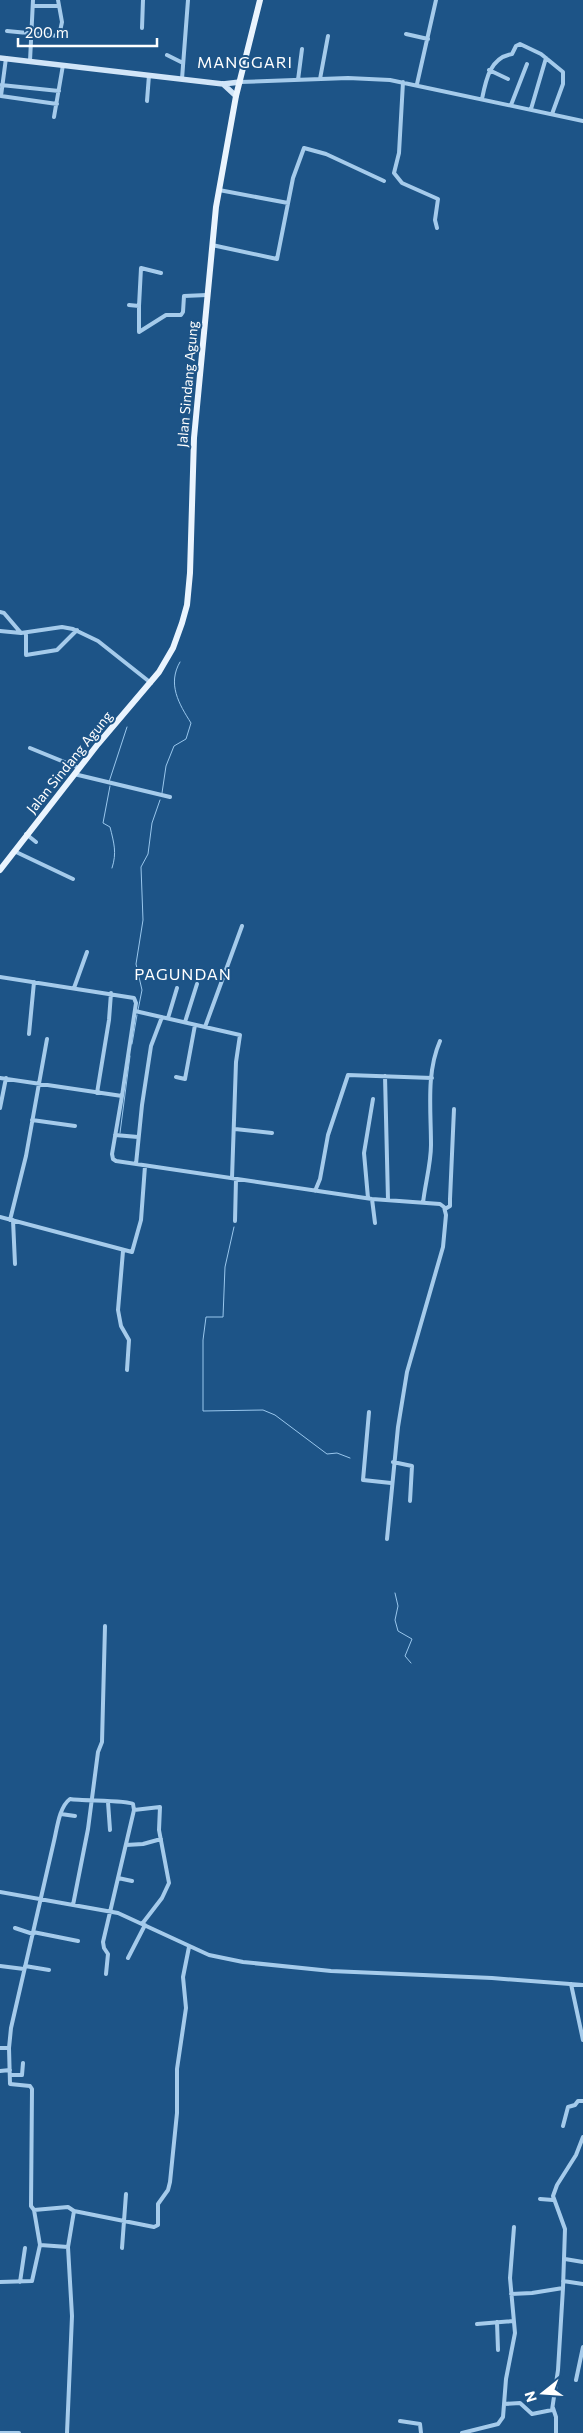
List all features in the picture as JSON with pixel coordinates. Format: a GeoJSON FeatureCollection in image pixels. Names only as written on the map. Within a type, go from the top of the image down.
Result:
{"type":"FeatureCollection","features":[{"type":"Feature","properties":{"kind":"main road","name":"Jalan Sindang Agung"},"geometry":{"type":"LineString","coordinates":[[0,870],[74,774],[151,682],[173,648],[182,623],[188,596],[194,438],[218,190],[236,96],[260,0]]}},
{"type":"Feature","properties":{"kind":"main road"},"geometry":{"type":"LineString","coordinates":[[3,58],[223,84],[240,82]]}},
{"type":"Feature","properties":{"kind":"main road"},"geometry":{"type":"LineString","coordinates":[[223,84],[236,96]]}},
{"type":"Feature","properties":{"kind":"street"},"geometry":{"type":"LineString","coordinates":[[30,61],[33,0]]}},
{"type":"Feature","properties":{"kind":"street"},"geometry":{"type":"LineString","coordinates":[[7,31],[31,34],[61,34],[62,17],[58,0]]}},
{"type":"Feature","properties":{"kind":"street"},"geometry":{"type":"LineString","coordinates":[[142,28],[143,0]]}},
{"type":"Feature","properties":{"kind":"street"},"geometry":{"type":"LineString","coordinates":[[182,79],[188,0]]}},
{"type":"Feature","properties":{"kind":"street"},"geometry":{"type":"LineString","coordinates":[[417,84],[436,0]]}},
{"type":"Feature","properties":{"kind":"street"},"geometry":{"type":"LineString","coordinates":[[33,6],[59,6]]}},
{"type":"Feature","properties":{"kind":"street"},"geometry":{"type":"LineString","coordinates":[[406,34],[428,39]]}},
{"type":"Feature","properties":{"kind":"street"},"geometry":{"type":"LineString","coordinates":[[320,79],[328,36]]}},
{"type":"Feature","properties":{"kind":"street"},"geometry":{"type":"LineString","coordinates":[[482,99],[489,70],[501,56],[513,53],[518,44],[528,47],[559,67],[564,76],[552,114]]}},
{"type":"Feature","properties":{"kind":"street"},"geometry":{"type":"LineString","coordinates":[[298,80],[302,49]]}},
{"type":"Feature","properties":{"kind":"street"},"geometry":{"type":"LineString","coordinates":[[167,55],[173,60],[183,63]]}},
{"type":"Feature","properties":{"kind":"street"},"geometry":{"type":"LineString","coordinates":[[3,58],[2,97],[57,104]]}},
{"type":"Feature","properties":{"kind":"street"},"geometry":{"type":"LineString","coordinates":[[531,109],[546,58]]}},
{"type":"Feature","properties":{"kind":"street"},"geometry":{"type":"LineString","coordinates":[[511,105],[527,64]]}},
{"type":"Feature","properties":{"kind":"street"},"geometry":{"type":"LineString","coordinates":[[54,117],[63,65]]}},
{"type":"Feature","properties":{"kind":"street"},"geometry":{"type":"LineString","coordinates":[[489,70],[508,78]]}},
{"type":"Feature","properties":{"kind":"street"},"geometry":{"type":"LineString","coordinates":[[147,101],[149,75]]}},
{"type":"Feature","properties":{"kind":"street"},"geometry":{"type":"LineString","coordinates":[[240,82],[320,79],[369,79],[403,82],[583,121]]}},
{"type":"Feature","properties":{"kind":"street"},"geometry":{"type":"LineString","coordinates":[[403,82],[399,153],[394,173],[402,183],[438,199],[435,220],[438,228]]}},
{"type":"Feature","properties":{"kind":"street"},"geometry":{"type":"LineString","coordinates":[[1,85],[59,91]]}},
{"type":"Feature","properties":{"kind":"street"},"geometry":{"type":"LineString","coordinates":[[212,245],[277,259],[300,153],[304,148],[326,154],[384,180]]}},
{"type":"Feature","properties":{"kind":"street"},"geometry":{"type":"LineString","coordinates":[[218,190],[288,203]]}},
{"type":"Feature","properties":{"kind":"street"},"geometry":{"type":"LineString","coordinates":[[161,274],[142,268],[139,332],[166,315],[181,315],[183,312],[184,296],[207,295]]}},
{"type":"Feature","properties":{"kind":"street"},"geometry":{"type":"LineString","coordinates":[[129,305],[139,306]]}},
{"type":"Feature","properties":{"kind":"street"},"geometry":{"type":"LineString","coordinates":[[0,612],[4,613],[23,633],[26,655],[57,650],[76,630]]}},
{"type":"Feature","properties":{"kind":"street"},"geometry":{"type":"LineString","coordinates":[[0,632],[23,633],[62,627],[76,630],[98,641],[151,682]]}},
{"type":"Feature","properties":{"kind":"street"},"geometry":{"type":"LineString","coordinates":[[30,748],[79,768]]}},
{"type":"Feature","properties":{"kind":"street"},"geometry":{"type":"LineString","coordinates":[[74,774],[158,796],[170,797]]}},
{"type":"Feature","properties":{"kind":"street"},"geometry":{"type":"LineString","coordinates":[[26,834],[36,842]]}},
{"type":"Feature","properties":{"kind":"street"},"geometry":{"type":"LineString","coordinates":[[14,851],[73,880]]}},
{"type":"Feature","properties":{"kind":"street"},"geometry":{"type":"LineString","coordinates":[[205,1027],[242,926]]}},
{"type":"Feature","properties":{"kind":"street"},"geometry":{"type":"LineString","coordinates":[[74,988],[87,952]]}},
{"type":"Feature","properties":{"kind":"street"},"geometry":{"type":"LineString","coordinates":[[0,977],[133,996],[136,1001],[135,1011],[113,1159],[145,1166],[370,1198],[440,1204],[445,1209],[443,1247],[407,1372],[393,1462],[387,1539]]}},
{"type":"Feature","properties":{"kind":"street"},"geometry":{"type":"LineString","coordinates":[[28,1034],[34,982]]}},
{"type":"Feature","properties":{"kind":"street"},"geometry":{"type":"LineString","coordinates":[[185,1022],[197,984]]}},
{"type":"Feature","properties":{"kind":"street"},"geometry":{"type":"LineString","coordinates":[[168,1018],[177,988]]}},
{"type":"Feature","properties":{"kind":"street"},"geometry":{"type":"LineString","coordinates":[[96,1093],[109,1020],[111,993]]}},
{"type":"Feature","properties":{"kind":"street"},"geometry":{"type":"LineString","coordinates":[[135,1011],[195,1024],[228,1034],[240,1035],[236,1062],[235,1221]]}},
{"type":"Feature","properties":{"kind":"street"},"geometry":{"type":"LineString","coordinates":[[136,1164],[138,1137],[152,1046],[162,1017]]}},
{"type":"Feature","properties":{"kind":"street"},"geometry":{"type":"LineString","coordinates":[[176,1077],[185,1079],[195,1024]]}},
{"type":"Feature","properties":{"kind":"street"},"geometry":{"type":"LineString","coordinates":[[15,1264],[12,1220],[40,1084],[47,1039]]}},
{"type":"Feature","properties":{"kind":"street"},"geometry":{"type":"LineString","coordinates":[[423,1203],[431,1145],[429,1124],[432,1061],[440,1040]]}},
{"type":"Feature","properties":{"kind":"street"},"geometry":{"type":"LineString","coordinates":[[315,1190],[322,1172],[328,1135],[347,1076],[351,1074],[432,1078]]}},
{"type":"Feature","properties":{"kind":"street"},"geometry":{"type":"LineString","coordinates":[[385,1076],[388,1200]]}},
{"type":"Feature","properties":{"kind":"street"},"geometry":{"type":"LineString","coordinates":[[0,1078],[122,1096]]}},
{"type":"Feature","properties":{"kind":"street"},"geometry":{"type":"LineString","coordinates":[[0,1108],[6,1078]]}},
{"type":"Feature","properties":{"kind":"street"},"geometry":{"type":"LineString","coordinates":[[373,1100],[364,1152],[374,1223]]}},
{"type":"Feature","properties":{"kind":"street"},"geometry":{"type":"LineString","coordinates":[[445,1209],[450,1206],[454,1109]]}},
{"type":"Feature","properties":{"kind":"street"},"geometry":{"type":"LineString","coordinates":[[32,1120],[75,1126]]}},
{"type":"Feature","properties":{"kind":"street"},"geometry":{"type":"LineString","coordinates":[[235,1129],[272,1133]]}},
{"type":"Feature","properties":{"kind":"street"},"geometry":{"type":"LineString","coordinates":[[116,1135],[138,1137]]}},
{"type":"Feature","properties":{"kind":"street"},"geometry":{"type":"LineString","coordinates":[[0,1217],[131,1252],[134,1249],[143,1204],[145,1166]]}},
{"type":"Feature","properties":{"kind":"street"},"geometry":{"type":"LineString","coordinates":[[123,1251],[118,1310],[121,1326],[128,1340],[127,1370]]}},
{"type":"Feature","properties":{"kind":"street"},"geometry":{"type":"LineString","coordinates":[[369,1412],[363,1480],[391,1483]]}},
{"type":"Feature","properties":{"kind":"street"},"geometry":{"type":"LineString","coordinates":[[393,1462],[412,1466],[410,1501]]}},
{"type":"Feature","properties":{"kind":"street"},"geometry":{"type":"LineString","coordinates":[[73,1905],[92,1801],[98,1752],[103,1739],[105,1626]]}},
{"type":"Feature","properties":{"kind":"street"},"geometry":{"type":"LineString","coordinates":[[0,2282],[32,2281],[40,2245],[34,2210],[31,2206],[32,2089],[30,2086],[11,2085],[9,2048],[11,2028],[24,1968],[61,1814],[68,1799],[108,1802],[129,1801],[133,1803],[134,1810],[103,1942],[108,1955],[106,1974]]}},
{"type":"Feature","properties":{"kind":"street"},"geometry":{"type":"LineString","coordinates":[[108,1802],[110,1830]]}},
{"type":"Feature","properties":{"kind":"street"},"geometry":{"type":"LineString","coordinates":[[128,1958],[152,1908],[162,1898],[169,1883],[161,1839],[160,1807],[134,1810]]}},
{"type":"Feature","properties":{"kind":"street"},"geometry":{"type":"LineString","coordinates":[[61,1814],[75,1816]]}},
{"type":"Feature","properties":{"kind":"street"},"geometry":{"type":"LineString","coordinates":[[126,1845],[143,1844],[161,1839]]}},
{"type":"Feature","properties":{"kind":"street"},"geometry":{"type":"LineString","coordinates":[[118,1878],[132,1882]]}},
{"type":"Feature","properties":{"kind":"street"},"geometry":{"type":"LineString","coordinates":[[0,1892],[124,1915],[209,1955],[243,1962],[331,1971],[492,1978],[583,1985]]}},
{"type":"Feature","properties":{"kind":"street"},"geometry":{"type":"LineString","coordinates":[[15,1928],[78,1941]]}},
{"type":"Feature","properties":{"kind":"street"},"geometry":{"type":"LineString","coordinates":[[34,2210],[68,2207],[74,2211],[158,2226],[158,2204],[169,2186],[177,2113],[177,2069],[186,2008],[183,1977],[189,1947]]}},
{"type":"Feature","properties":{"kind":"street"},"geometry":{"type":"LineString","coordinates":[[0,1966],[49,1970]]}},
{"type":"Feature","properties":{"kind":"street"},"geometry":{"type":"LineString","coordinates":[[571,1984],[583,2040]]}},
{"type":"Feature","properties":{"kind":"street"},"geometry":{"type":"LineString","coordinates":[[0,2048],[9,2048]]}},
{"type":"Feature","properties":{"kind":"street"},"geometry":{"type":"LineString","coordinates":[[0,2071],[22,2075],[23,2063]]}},
{"type":"Feature","properties":{"kind":"street"},"geometry":{"type":"LineString","coordinates":[[563,2126],[568,2107],[575,2105],[578,2101],[583,2101]]}},
{"type":"Feature","properties":{"kind":"street"},"geometry":{"type":"LineString","coordinates":[[556,2433],[556,2417],[553,2408],[565,2259],[565,2229],[553,2200],[554,2191],[576,2155],[583,2137]]}},
{"type":"Feature","properties":{"kind":"street"},"geometry":{"type":"LineString","coordinates":[[122,2248],[126,2194]]}},
{"type":"Feature","properties":{"kind":"street"},"geometry":{"type":"LineString","coordinates":[[540,2199],[553,2200]]}},
{"type":"Feature","properties":{"kind":"street"},"geometry":{"type":"LineString","coordinates":[[67,2433],[72,2296],[68,2247],[74,2211]]}},
{"type":"Feature","properties":{"kind":"street"},"geometry":{"type":"LineString","coordinates":[[462,2433],[498,2424],[503,2417],[514,2338],[510,2294],[514,2227]]}},
{"type":"Feature","properties":{"kind":"street"},"geometry":{"type":"LineString","coordinates":[[40,2245],[68,2247]]}},
{"type":"Feature","properties":{"kind":"street"},"geometry":{"type":"LineString","coordinates":[[20,2282],[25,2248]]}},
{"type":"Feature","properties":{"kind":"street"},"geometry":{"type":"LineString","coordinates":[[565,2259],[583,2262]]}},
{"type":"Feature","properties":{"kind":"street"},"geometry":{"type":"LineString","coordinates":[[563,2281],[583,2284]]}},
{"type":"Feature","properties":{"kind":"street"},"geometry":{"type":"LineString","coordinates":[[510,2294],[563,2288]]}},
{"type":"Feature","properties":{"kind":"street"},"geometry":{"type":"LineString","coordinates":[[477,2324],[513,2320]]}},
{"type":"Feature","properties":{"kind":"street"},"geometry":{"type":"LineString","coordinates":[[497,2322],[498,2350]]}},
{"type":"Feature","properties":{"kind":"street"},"geometry":{"type":"LineString","coordinates":[[576,2380],[583,2347]]}},
{"type":"Feature","properties":{"kind":"street"},"geometry":{"type":"LineString","coordinates":[[504,2404],[520,2403],[532,2414],[550,2412],[553,2408]]}},
{"type":"Feature","properties":{"kind":"street"},"geometry":{"type":"LineString","coordinates":[[400,2420],[420,2424],[421,2433]]}},
{"type":"Feature","properties":{"kind":"street"},"geometry":{"type":"LineString","coordinates":[[0,2432],[19,2433]]}},
{"type":"Feature","properties":{"kind":"waterway"},"geometry":{"type":"LineString","coordinates":[[162,793],[166,766],[174,746],[186,739],[191,723],[182,709],[176,694],[175,678],[180,662]]}},
{"type":"Feature","properties":{"kind":"waterway"},"geometry":{"type":"LineString","coordinates":[[109,782],[127,727]]}},
{"type":"Feature","properties":{"kind":"waterway"},"geometry":{"type":"LineString","coordinates":[[110,786],[103,823],[110,827],[114,843],[115,853],[112,868]]}},
{"type":"Feature","properties":{"kind":"waterway"},"geometry":{"type":"LineString","coordinates":[[138,1010],[142,990],[136,964],[143,920],[141,867],[148,854],[152,823],[160,800]]}},
{"type":"Feature","properties":{"kind":"waterway"},"geometry":{"type":"LineString","coordinates":[[132,1044],[137,1015]]}},
{"type":"Feature","properties":{"kind":"waterway"},"geometry":{"type":"LineString","coordinates":[[120,1133],[130,1056]]}},
{"type":"Feature","properties":{"kind":"waterway"},"geometry":{"type":"LineString","coordinates":[[234,1227],[225,1267],[223,1317],[206,1317],[203,1340],[203,1411],[263,1410],[275,1415],[327,1454],[337,1453],[350,1458]]}},
{"type":"Feature","properties":{"kind":"waterway"},"geometry":{"type":"LineString","coordinates":[[395,1593],[398,1606],[395,1620],[398,1631],[412,1639],[405,1656],[411,1663]]}},
{"type":"Feature","properties":{"kind":"district","name":"MANGGARI"},"geometry":{"type":"Point","coordinates":[245,61]}},
{"type":"Feature","properties":{"kind":"district","name":"PAGUNDAN"},"geometry":{"type":"Point","coordinates":[183,973]}}]}
